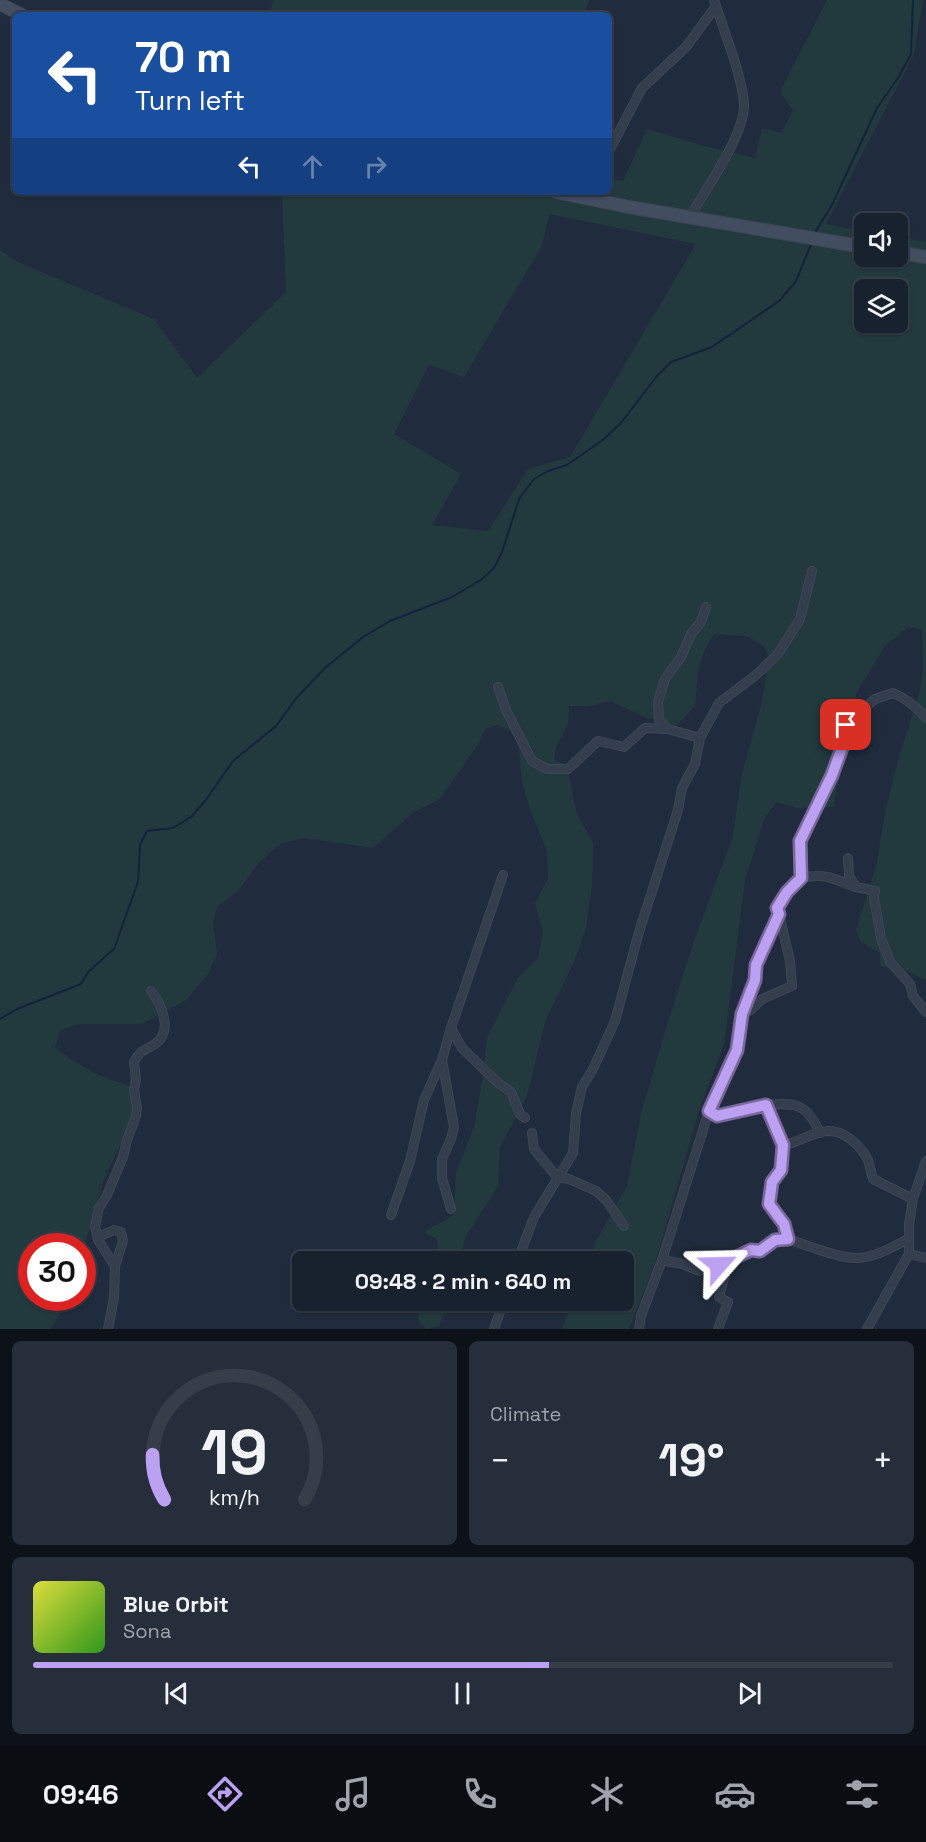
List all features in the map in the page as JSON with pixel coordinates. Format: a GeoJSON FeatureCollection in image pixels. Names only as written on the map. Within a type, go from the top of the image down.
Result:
{"type":"FeatureCollection","features":[{"type":"Feature","properties":{"kind":"main road"},"geometry":{"type":"LineString","coordinates":[[0,4],[16,12]]}},
{"type":"Feature","properties":{"kind":"main road"},"geometry":{"type":"LineString","coordinates":[[581,195],[689,218],[854,245]]}},
{"type":"Feature","properties":{"kind":"main road"},"geometry":{"type":"LineString","coordinates":[[908,254],[926,257]]}},
{"type":"Feature","properties":{"kind":"street"},"geometry":{"type":"LineString","coordinates":[[612,145],[642,88],[686,47],[715,3]]}},
{"type":"Feature","properties":{"kind":"street"},"geometry":{"type":"LineString","coordinates":[[689,218],[728,154],[742,117],[744,103],[732,54],[715,3]]}},
{"type":"Feature","properties":{"kind":"street"},"geometry":{"type":"LineString","coordinates":[[521,1251],[534,1217],[557,1176],[573,1154],[576,1113],[582,1087],[615,1021],[639,932],[678,810],[682,788],[695,764],[700,738],[719,703],[756,675],[778,654],[800,619],[812,571]]}},
{"type":"Feature","properties":{"kind":"street"},"geometry":{"type":"LineString","coordinates":[[668,729],[659,720],[658,702],[665,679],[701,622],[706,607]]}},
{"type":"Feature","properties":{"kind":"street"},"geometry":{"type":"LineString","coordinates":[[498,687],[506,710],[532,761],[547,769],[568,769],[598,741],[624,747],[645,728],[668,729],[700,738]]}},
{"type":"Feature","properties":{"kind":"street"},"geometry":{"type":"LineString","coordinates":[[801,878],[800,841],[832,775],[842,748],[846,725],[867,705],[883,695],[893,693],[918,708],[926,718]]}},
{"type":"Feature","properties":{"kind":"street"},"geometry":{"type":"LineString","coordinates":[[848,858],[849,876],[856,887]]}},
{"type":"Feature","properties":{"kind":"street"},"geometry":{"type":"LineString","coordinates":[[742,1014],[751,1010],[762,999],[792,986],[790,961],[777,908],[787,892],[801,878],[817,874],[875,891],[874,898],[881,939],[890,962],[910,984],[913,996],[926,1012]]}},
{"type":"Feature","properties":{"kind":"street"},"geometry":{"type":"LineString","coordinates":[[391,1215],[410,1161],[424,1100],[442,1060],[503,875]]}},
{"type":"Feature","properties":{"kind":"street"},"geometry":{"type":"LineString","coordinates":[[639,1329],[641,1316],[662,1260],[709,1111],[737,1050],[742,1014],[755,980],[756,965],[779,914]]}},
{"type":"Feature","properties":{"kind":"street"},"geometry":{"type":"LineString","coordinates":[[115,1266],[94,1226],[123,1157],[136,1116],[134,1062],[141,1051],[158,1041],[164,1026],[165,1017],[151,991]]}},
{"type":"Feature","properties":{"kind":"street"},"geometry":{"type":"LineString","coordinates":[[451,1028],[462,1048],[498,1083],[511,1092],[520,1114],[525,1118]]}},
{"type":"Feature","properties":{"kind":"street"},"geometry":{"type":"LineString","coordinates":[[442,1060],[454,1127],[452,1139],[442,1159],[442,1178],[451,1209]]}},
{"type":"Feature","properties":{"kind":"street"},"geometry":{"type":"LineString","coordinates":[[709,1111],[717,1116],[766,1105],[790,1103],[808,1112],[820,1133]]}},
{"type":"Feature","properties":{"kind":"street"},"geometry":{"type":"LineString","coordinates":[[766,1105],[783,1145],[781,1170],[772,1182],[769,1204],[784,1224],[788,1239]]}},
{"type":"Feature","properties":{"kind":"street"},"geometry":{"type":"LineString","coordinates":[[783,1145],[827,1131],[841,1134],[855,1143],[868,1160],[873,1179],[913,1199]]}},
{"type":"Feature","properties":{"kind":"street"},"geometry":{"type":"LineString","coordinates":[[532,1133],[534,1149],[557,1176],[596,1191],[606,1200],[624,1226]]}},
{"type":"Feature","properties":{"kind":"street"},"geometry":{"type":"LineString","coordinates":[[867,1329],[909,1254],[908,1239],[913,1199],[926,1161]]}},
{"type":"Feature","properties":{"kind":"street"},"geometry":{"type":"LineString","coordinates":[[98,1237],[114,1230],[121,1232],[123,1241],[115,1266],[114,1298],[108,1329]]}},
{"type":"Feature","properties":{"kind":"street"},"geometry":{"type":"LineString","coordinates":[[662,1260],[682,1264],[699,1271],[719,1265],[751,1250],[760,1251],[775,1240],[788,1239],[812,1248],[857,1258],[887,1250],[908,1239]]}},
{"type":"Feature","properties":{"kind":"street"},"geometry":{"type":"LineString","coordinates":[[909,1254],[926,1258]]}},
{"type":"Feature","properties":{"kind":"street"},"geometry":{"type":"LineString","coordinates":[[718,1329],[728,1302],[719,1297],[725,1275],[719,1265]]}},
{"type":"Feature","properties":{"kind":"street"},"geometry":{"type":"LineString","coordinates":[[494,1329],[500,1311]]}},
{"type":"Feature","properties":{"kind":"green space"},"geometry":{"type":"Polygon","coordinates":[[[274,0],[589,0],[584,12],[269,12],[274,0]]]}},
{"type":"Feature","properties":{"kind":"green space"},"geometry":{"type":"Polygon","coordinates":[[[827,0],[923,0],[914,54],[826,224],[854,229],[854,267],[908,267],[908,239],[926,242],[926,980],[911,973],[880,966],[880,953],[861,942],[856,930],[877,863],[885,812],[898,760],[919,694],[923,668],[922,630],[908,627],[885,646],[857,692],[833,807],[797,808],[776,802],[765,817],[745,880],[724,1044],[700,1108],[655,1263],[629,1329],[562,1329],[569,1311],[634,1311],[634,1251],[592,1251],[627,1186],[641,1114],[663,1038],[693,944],[733,836],[741,778],[762,701],[769,657],[764,646],[746,636],[714,634],[705,649],[698,672],[695,706],[676,726],[645,717],[610,701],[588,706],[569,706],[568,724],[556,747],[554,760],[567,765],[576,812],[593,842],[592,886],[586,928],[574,962],[545,1022],[527,1096],[500,1147],[498,1186],[465,1238],[462,1251],[438,1251],[436,1239],[424,1232],[454,1215],[456,1173],[474,1127],[487,1037],[518,978],[538,958],[543,933],[535,903],[548,878],[547,851],[522,782],[518,742],[511,731],[496,725],[485,729],[478,744],[440,799],[414,812],[373,848],[304,838],[282,843],[259,862],[239,890],[217,907],[213,922],[217,954],[208,974],[186,1000],[142,1024],[78,1024],[60,1031],[55,1048],[93,1072],[134,1087],[139,1105],[104,1179],[88,1233],[18,1233],[18,1311],[62,1311],[50,1329],[0,1329],[0,250],[20,263],[154,319],[197,378],[286,292],[282,195],[612,195],[612,179],[623,181],[647,129],[755,158],[762,128],[781,133],[793,110],[780,92],[827,0]],[[549,214],[542,246],[464,377],[429,365],[394,434],[461,474],[432,525],[488,531],[528,469],[570,457],[696,244],[549,214]]]}},
{"type":"Feature","properties":{"kind":"green space"},"geometry":{"type":"Polygon","coordinates":[[[418,1311],[444,1311],[439,1326],[426,1329],[419,1322],[418,1311]]]}},
{"type":"Feature","properties":{"kind":"waterway"},"geometry":{"type":"LineString","coordinates":[[814,234],[832,205],[877,108],[911,54],[913,0]]}},
{"type":"Feature","properties":{"kind":"waterway"},"geometry":{"type":"LineString","coordinates":[[0,1019],[17,1009],[81,984],[88,972],[114,949],[138,882],[140,845],[147,831],[173,828],[191,817],[233,761],[276,726],[298,696],[325,668],[363,637],[390,621],[452,597],[481,580],[494,568],[502,552],[519,499],[534,479],[548,471],[567,465],[604,439],[621,423],[656,377],[671,362],[712,347],[779,301],[796,281],[812,242]]}},
{"type":"Feature","properties":{"kind":"route"},"geometry":{"type":"LineString","coordinates":[[719,1265],[751,1250],[760,1251],[775,1240],[788,1239],[784,1224],[769,1204],[772,1182],[781,1170],[783,1145],[766,1105],[744,1108],[717,1116],[709,1111],[737,1050],[742,1014],[755,980],[756,965],[779,914],[777,908],[787,892],[801,878],[800,841],[832,775],[842,748],[846,725]]}}]}
